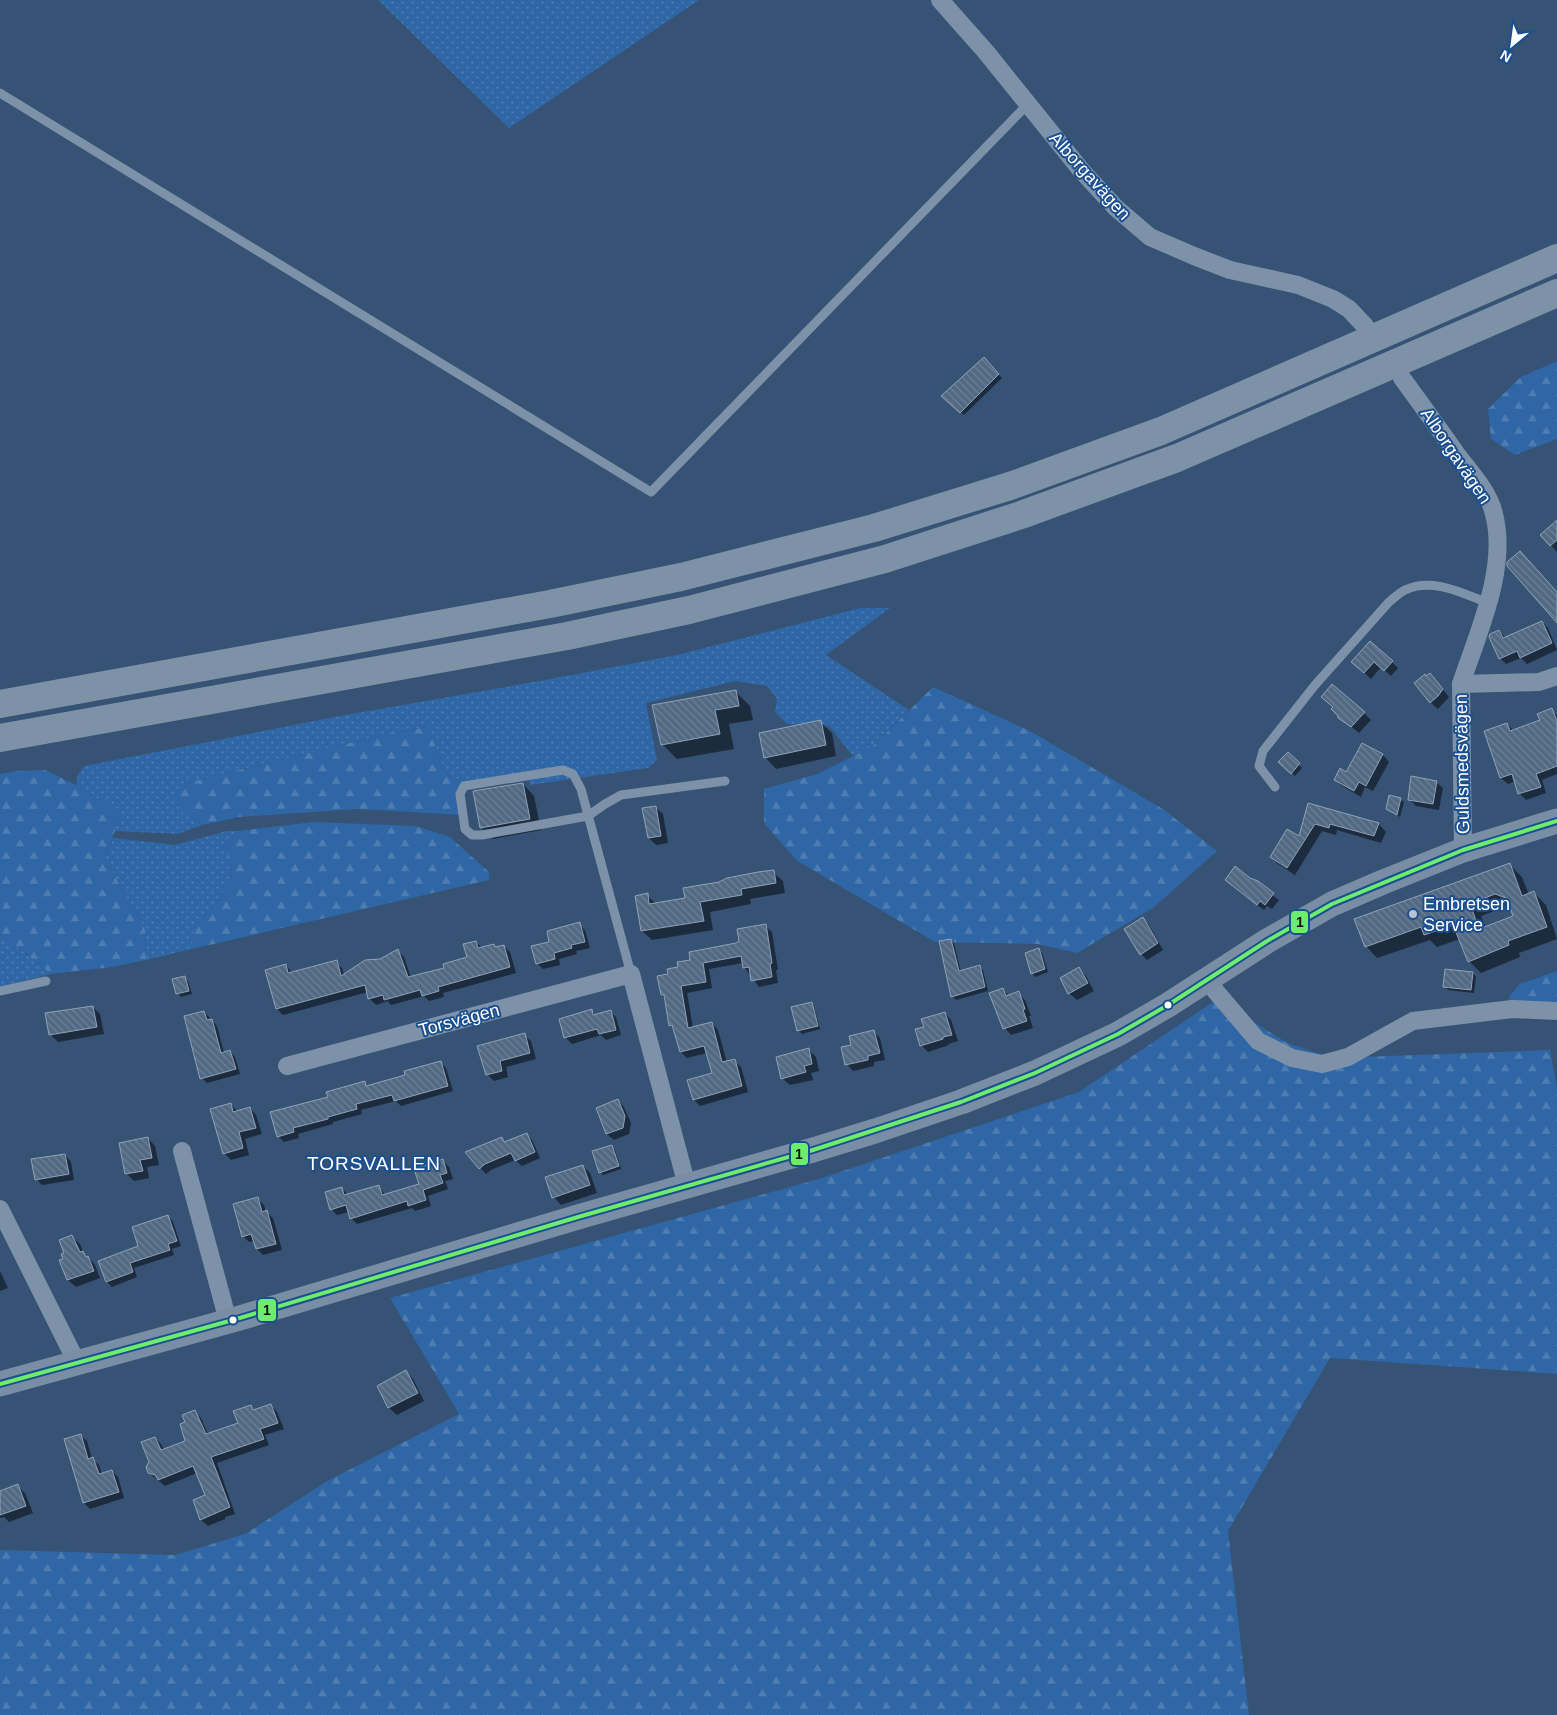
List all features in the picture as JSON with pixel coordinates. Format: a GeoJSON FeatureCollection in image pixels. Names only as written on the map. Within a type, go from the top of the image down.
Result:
{"type":"FeatureCollection","features":[{"type":"Feature","properties":{"kind":"highway"},"geometry":{"type":"LineString","coordinates":[[0,704],[569,600],[681,577],[874,528],[1010,486],[1161,431],[1557,258]]}},
{"type":"Feature","properties":{"kind":"highway"},"geometry":{"type":"LineString","coordinates":[[0,738],[576,634],[689,610],[885,559],[1021,515],[1177,458],[1557,294]]}},
{"type":"Feature","properties":{"kind":"main road"},"geometry":{"type":"LineString","coordinates":[[0,1384],[228,1321],[875,1131],[1001,1087],[1118,1034],[1268,941],[1332,904],[1464,850],[1557,821]]}},
{"type":"Feature","properties":{"kind":"street","name":"Alborgavägen"},"geometry":{"type":"LineString","coordinates":[[940,0],[986,52],[1081,170],[1110,202],[1150,237],[1230,270],[1298,285],[1349,309],[1365,326]]}},
{"type":"Feature","properties":{"kind":"street","name":"Alborgavägen"},"geometry":{"type":"LineString","coordinates":[[1402,378],[1484,490],[1494,512],[1497,533],[1496,568],[1488,603],[1461,684]]}},
{"type":"Feature","properties":{"kind":"street","name":"Guldsmedsvägen"},"geometry":{"type":"LineString","coordinates":[[1464,850],[1461,684],[1539,682],[1557,676]]}},
{"type":"Feature","properties":{"kind":"street","name":"Torsvägen"},"geometry":{"type":"LineString","coordinates":[[287,1066],[631,974]]}},
{"type":"Feature","properties":{"kind":"street"},"geometry":{"type":"LineString","coordinates":[[631,974],[687,1186]]}},
{"type":"Feature","properties":{"kind":"street"},"geometry":{"type":"LineString","coordinates":[[1207,980],[1258,1041],[1292,1058],[1322,1064],[1348,1058],[1413,1021],[1512,1009],[1557,1011]]}},
{"type":"Feature","properties":{"kind":"street"},"geometry":{"type":"LineString","coordinates":[[182,1151],[228,1321]]}},
{"type":"Feature","properties":{"kind":"street"},"geometry":{"type":"LineString","coordinates":[[1,1215],[77,1363]]}},
{"type":"Feature","properties":{"kind":"lane"},"geometry":{"type":"LineString","coordinates":[[0,93],[651,492],[1028,104]]}},
{"type":"Feature","properties":{"kind":"lane"},"geometry":{"type":"LineString","coordinates":[[1275,787],[1260,766],[1263,751],[1315,685],[1389,602],[1403,591],[1418,585],[1454,590],[1488,603]]}},
{"type":"Feature","properties":{"kind":"lane"},"geometry":{"type":"LineString","coordinates":[[631,974],[588,816],[581,789],[573,774],[563,770],[464,786],[460,794],[465,829],[472,835],[482,836],[588,816],[621,795],[725,780]]}},
{"type":"Feature","properties":{"kind":"lane"},"geometry":{"type":"LineString","coordinates":[[0,991],[46,981]]}},
{"type":"Feature","properties":{"kind":"green space"},"geometry":{"type":"Polygon","coordinates":[[[378,0],[699,0],[509,128],[378,0]]]}},
{"type":"Feature","properties":{"kind":"green space"},"geometry":{"type":"Polygon","coordinates":[[[1557,361],[1557,439],[1515,455],[1491,439],[1488,409],[1521,377],[1557,361]]]}},
{"type":"Feature","properties":{"kind":"green space"},"geometry":{"type":"Polygon","coordinates":[[[860,608],[890,608],[826,655],[909,710],[873,746],[853,756],[829,726],[787,724],[775,712],[777,699],[767,686],[735,681],[646,703],[657,760],[648,768],[530,785],[528,774],[460,787],[445,771],[428,727],[391,733],[182,784],[184,814],[202,825],[178,834],[115,831],[121,814],[76,785],[78,775],[84,766],[345,715],[677,655],[860,608]]]}},
{"type":"Feature","properties":{"kind":"green space"},"geometry":{"type":"Polygon","coordinates":[[[933,687],[1030,731],[1163,809],[1217,851],[1153,908],[1077,953],[1038,944],[935,942],[796,860],[764,823],[764,789],[817,774],[873,746],[933,687]]]}},
{"type":"Feature","properties":{"kind":"green space"},"geometry":{"type":"Polygon","coordinates":[[[428,727],[445,771],[460,787],[461,815],[358,809],[239,817],[202,825],[184,814],[173,798],[182,784],[391,733],[428,727]]]}},
{"type":"Feature","properties":{"kind":"green space"},"geometry":{"type":"Polygon","coordinates":[[[45,770],[76,785],[121,814],[105,859],[145,929],[146,960],[113,967],[51,974],[0,933],[0,774],[16,771],[45,770]]]}},
{"type":"Feature","properties":{"kind":"green space"},"geometry":{"type":"Polygon","coordinates":[[[313,822],[416,826],[450,837],[489,872],[489,880],[192,949],[194,930],[231,882],[232,864],[225,849],[237,831],[313,822]]]}},
{"type":"Feature","properties":{"kind":"green space"},"geometry":{"type":"Polygon","coordinates":[[[227,831],[237,831],[225,849],[232,864],[231,882],[194,930],[192,949],[146,960],[145,929],[105,859],[113,838],[175,845],[227,831]]]}},
{"type":"Feature","properties":{"kind":"green space"},"geometry":{"type":"Polygon","coordinates":[[[0,933],[51,974],[0,987],[0,933]]]}},
{"type":"Feature","properties":{"kind":"green space"},"geometry":{"type":"Polygon","coordinates":[[[1557,971],[1557,1005],[1508,1006],[1510,995],[1520,984],[1557,971]]]}},
{"type":"Feature","properties":{"kind":"green space"},"geometry":{"type":"Polygon","coordinates":[[[1225,994],[1254,1022],[1287,1043],[1332,1058],[1550,1050],[1557,1088],[1557,1374],[1330,1358],[1228,1531],[1249,1715],[0,1715],[0,1550],[175,1555],[245,1534],[329,1480],[459,1414],[390,1298],[822,1178],[1079,1092],[1225,994]]]}},
{"type":"Feature","properties":{"kind":"building"},"geometry":{"type":"Polygon","coordinates":[[[984,357],[999,374],[960,413],[941,396],[984,357]]]}},
{"type":"Feature","properties":{"kind":"building"},"geometry":{"type":"Polygon","coordinates":[[[1557,520],[1557,540],[1550,546],[1540,535],[1557,520]]]}},
{"type":"Feature","properties":{"kind":"building"},"geometry":{"type":"Polygon","coordinates":[[[1520,551],[1557,592],[1557,623],[1507,566],[1507,562],[1520,551]]]}},
{"type":"Feature","properties":{"kind":"building"},"geometry":{"type":"Polygon","coordinates":[[[1542,621],[1552,643],[1520,658],[1517,651],[1499,659],[1489,637],[1490,634],[1499,630],[1503,638],[1542,621]]]}},
{"type":"Feature","properties":{"kind":"building"},"geometry":{"type":"Polygon","coordinates":[[[1370,641],[1393,661],[1384,671],[1374,662],[1364,673],[1351,662],[1370,641]]]}},
{"type":"Feature","properties":{"kind":"building"},"geometry":{"type":"Polygon","coordinates":[[[1430,673],[1443,689],[1430,703],[1414,683],[1425,674],[1426,676],[1430,673]]]}},
{"type":"Feature","properties":{"kind":"building"},"geometry":{"type":"Polygon","coordinates":[[[1332,684],[1365,712],[1351,727],[1338,718],[1331,709],[1333,707],[1321,697],[1332,684]]]}},
{"type":"Feature","properties":{"kind":"building"},"geometry":{"type":"Polygon","coordinates":[[[736,690],[739,706],[715,710],[720,734],[661,745],[652,705],[736,690]]]}},
{"type":"Feature","properties":{"kind":"building"},"geometry":{"type":"Polygon","coordinates":[[[1552,708],[1557,721],[1557,766],[1536,774],[1541,787],[1518,794],[1512,774],[1500,778],[1484,731],[1507,723],[1510,731],[1540,720],[1537,714],[1552,708]]]}},
{"type":"Feature","properties":{"kind":"building"},"geometry":{"type":"Polygon","coordinates":[[[821,720],[826,745],[764,758],[759,733],[821,720]]]}},
{"type":"Feature","properties":{"kind":"building"},"geometry":{"type":"Polygon","coordinates":[[[1362,743],[1383,754],[1366,786],[1359,782],[1354,791],[1334,780],[1340,768],[1346,772],[1362,743]]]}},
{"type":"Feature","properties":{"kind":"building"},"geometry":{"type":"Polygon","coordinates":[[[1288,752],[1300,763],[1291,774],[1278,762],[1288,752]]]}},
{"type":"Feature","properties":{"kind":"building"},"geometry":{"type":"Polygon","coordinates":[[[1411,776],[1437,781],[1433,804],[1408,800],[1411,776]]]}},
{"type":"Feature","properties":{"kind":"building"},"geometry":{"type":"Polygon","coordinates":[[[523,783],[530,819],[480,828],[473,791],[523,783]]]}},
{"type":"Feature","properties":{"kind":"building"},"geometry":{"type":"Polygon","coordinates":[[[1389,795],[1401,798],[1397,815],[1386,809],[1389,795]]]}},
{"type":"Feature","properties":{"kind":"building"},"geometry":{"type":"Polygon","coordinates":[[[1308,803],[1379,823],[1374,836],[1330,824],[1329,828],[1315,824],[1287,868],[1270,857],[1287,829],[1299,836],[1308,803]]]}},
{"type":"Feature","properties":{"kind":"building"},"geometry":{"type":"Polygon","coordinates":[[[656,806],[661,836],[648,838],[642,808],[656,806]]]}},
{"type":"Feature","properties":{"kind":"building"},"geometry":{"type":"Polygon","coordinates":[[[1510,863],[1522,896],[1534,891],[1547,927],[1508,941],[1509,945],[1468,962],[1453,925],[1424,935],[1421,927],[1365,947],[1354,919],[1510,863]],[[1495,894],[1470,904],[1479,929],[1513,916],[1506,898],[1495,894]]]}},
{"type":"Feature","properties":{"kind":"building"},"geometry":{"type":"Polygon","coordinates":[[[1235,866],[1274,893],[1265,905],[1260,901],[1257,905],[1225,880],[1235,866]]]}},
{"type":"Feature","properties":{"kind":"building"},"geometry":{"type":"Polygon","coordinates":[[[774,870],[776,883],[741,889],[742,895],[700,902],[704,921],[641,931],[635,896],[648,893],[649,904],[685,898],[683,888],[774,870]]]}},
{"type":"Feature","properties":{"kind":"building"},"geometry":{"type":"Polygon","coordinates":[[[1143,917],[1158,943],[1140,955],[1124,929],[1143,917]]]}},
{"type":"Feature","properties":{"kind":"building"},"geometry":{"type":"Polygon","coordinates":[[[580,922],[585,942],[571,945],[572,948],[554,953],[555,959],[536,964],[531,946],[549,942],[547,931],[580,922]]]}},
{"type":"Feature","properties":{"kind":"building"},"geometry":{"type":"Polygon","coordinates":[[[766,924],[772,963],[770,964],[772,977],[751,981],[749,967],[743,968],[741,956],[703,963],[706,982],[681,986],[688,1028],[712,1022],[722,1062],[735,1059],[742,1086],[693,1100],[687,1080],[712,1073],[704,1046],[680,1052],[672,1025],[669,1026],[664,995],[661,995],[657,976],[668,974],[667,969],[678,967],[677,962],[690,960],[689,952],[736,943],[739,941],[737,929],[766,924]]]}},
{"type":"Feature","properties":{"kind":"building"},"geometry":{"type":"Polygon","coordinates":[[[951,939],[959,971],[980,965],[985,987],[951,997],[939,941],[951,939]]]}},
{"type":"Feature","properties":{"kind":"building"},"geometry":{"type":"Polygon","coordinates":[[[476,941],[478,948],[494,944],[495,947],[504,945],[510,967],[438,987],[439,991],[422,996],[420,990],[384,1000],[383,995],[368,999],[365,985],[276,1009],[265,970],[286,964],[288,973],[337,960],[341,976],[365,960],[380,959],[398,949],[408,977],[444,968],[443,964],[467,957],[463,944],[476,941]]]}},
{"type":"Feature","properties":{"kind":"building"},"geometry":{"type":"Polygon","coordinates":[[[1039,948],[1045,969],[1031,974],[1025,953],[1039,948]]]}},
{"type":"Feature","properties":{"kind":"building"},"geometry":{"type":"Polygon","coordinates":[[[1079,967],[1088,983],[1068,994],[1060,978],[1079,967]]]}},
{"type":"Feature","properties":{"kind":"building"},"geometry":{"type":"Polygon","coordinates":[[[1445,969],[1473,972],[1471,990],[1443,987],[1445,969]]]}},
{"type":"Feature","properties":{"kind":"building"},"geometry":{"type":"Polygon","coordinates":[[[185,976],[189,991],[176,994],[172,979],[185,976]]]}},
{"type":"Feature","properties":{"kind":"building"},"geometry":{"type":"Polygon","coordinates":[[[1003,988],[1006,996],[1019,991],[1027,1021],[1003,1029],[989,993],[1003,988]]]}},
{"type":"Feature","properties":{"kind":"building"},"geometry":{"type":"Polygon","coordinates":[[[812,1002],[818,1026],[797,1031],[791,1007],[812,1002]]]}},
{"type":"Feature","properties":{"kind":"building"},"geometry":{"type":"Polygon","coordinates":[[[93,1006],[97,1027],[49,1035],[45,1013],[93,1006]]]}},
{"type":"Feature","properties":{"kind":"building"},"geometry":{"type":"Polygon","coordinates":[[[592,1009],[593,1015],[611,1010],[616,1030],[599,1034],[597,1029],[564,1038],[559,1019],[592,1009]]]}},
{"type":"Feature","properties":{"kind":"building"},"geometry":{"type":"Polygon","coordinates":[[[204,1011],[207,1020],[212,1019],[221,1053],[230,1050],[236,1069],[200,1079],[184,1016],[204,1011]]]}},
{"type":"Feature","properties":{"kind":"building"},"geometry":{"type":"Polygon","coordinates":[[[945,1012],[952,1035],[920,1046],[915,1029],[924,1027],[921,1019],[945,1012]]]}},
{"type":"Feature","properties":{"kind":"building"},"geometry":{"type":"Polygon","coordinates":[[[874,1030],[880,1053],[868,1056],[868,1060],[845,1065],[841,1047],[851,1045],[849,1036],[874,1030]]]}},
{"type":"Feature","properties":{"kind":"building"},"geometry":{"type":"Polygon","coordinates":[[[525,1033],[530,1053],[500,1061],[502,1071],[486,1075],[477,1046],[525,1033]]]}},
{"type":"Feature","properties":{"kind":"building"},"geometry":{"type":"Polygon","coordinates":[[[809,1048],[812,1064],[804,1066],[806,1072],[781,1079],[776,1057],[809,1048]]]}},
{"type":"Feature","properties":{"kind":"building"},"geometry":{"type":"Polygon","coordinates":[[[441,1061],[448,1086],[394,1101],[392,1095],[356,1104],[357,1109],[293,1128],[294,1132],[277,1137],[270,1112],[328,1097],[326,1092],[365,1081],[366,1086],[405,1075],[404,1071],[441,1061]]]}},
{"type":"Feature","properties":{"kind":"building"},"geometry":{"type":"Polygon","coordinates":[[[618,1099],[625,1116],[623,1128],[606,1134],[596,1108],[618,1099]]]}},
{"type":"Feature","properties":{"kind":"building"},"geometry":{"type":"Polygon","coordinates":[[[231,1103],[233,1112],[250,1107],[256,1128],[239,1132],[243,1148],[223,1154],[210,1109],[231,1103]]]}},
{"type":"Feature","properties":{"kind":"building"},"geometry":{"type":"Polygon","coordinates":[[[527,1133],[535,1152],[515,1161],[511,1153],[485,1164],[479,1169],[465,1152],[502,1137],[504,1142],[527,1133]]]}},
{"type":"Feature","properties":{"kind":"building"},"geometry":{"type":"Polygon","coordinates":[[[148,1137],[152,1158],[140,1160],[143,1171],[125,1174],[119,1143],[148,1137]]]}},
{"type":"Feature","properties":{"kind":"building"},"geometry":{"type":"Polygon","coordinates":[[[612,1145],[619,1166],[599,1173],[592,1151],[612,1145]]]}},
{"type":"Feature","properties":{"kind":"building"},"geometry":{"type":"Polygon","coordinates":[[[65,1154],[69,1174],[35,1180],[31,1159],[65,1154]]]}},
{"type":"Feature","properties":{"kind":"building"},"geometry":{"type":"Polygon","coordinates":[[[443,1159],[447,1173],[440,1175],[443,1183],[423,1190],[426,1200],[408,1206],[407,1201],[350,1219],[346,1205],[330,1210],[325,1192],[342,1187],[344,1195],[379,1185],[382,1195],[419,1184],[414,1169],[443,1159]]]}},
{"type":"Feature","properties":{"kind":"building"},"geometry":{"type":"Polygon","coordinates":[[[583,1165],[590,1185],[552,1198],[545,1177],[583,1165]]]}},
{"type":"Feature","properties":{"kind":"building"},"geometry":{"type":"Polygon","coordinates":[[[258,1197],[262,1212],[267,1210],[276,1244],[256,1249],[251,1234],[242,1237],[233,1204],[258,1197]]]}},
{"type":"Feature","properties":{"kind":"building"},"geometry":{"type":"Polygon","coordinates":[[[168,1215],[177,1241],[168,1244],[170,1250],[130,1263],[133,1272],[106,1282],[98,1261],[138,1246],[132,1227],[168,1215]]]}},
{"type":"Feature","properties":{"kind":"building"},"geometry":{"type":"Polygon","coordinates":[[[72,1235],[80,1252],[83,1251],[86,1257],[88,1256],[94,1271],[67,1280],[59,1260],[63,1259],[61,1254],[64,1253],[59,1240],[72,1235]]]}},
{"type":"Feature","properties":{"kind":"building"},"geometry":{"type":"Polygon","coordinates":[[[406,1370],[418,1393],[388,1408],[377,1386],[406,1370]]]}},
{"type":"Feature","properties":{"kind":"building"},"geometry":{"type":"Polygon","coordinates":[[[271,1404],[278,1423],[260,1429],[264,1439],[211,1457],[230,1507],[200,1520],[193,1500],[205,1495],[193,1466],[158,1480],[155,1475],[148,1473],[146,1467],[149,1462],[141,1442],[155,1437],[161,1450],[185,1441],[180,1424],[185,1422],[182,1415],[195,1410],[206,1434],[238,1423],[233,1411],[251,1405],[253,1410],[271,1404]]]}},
{"type":"Feature","properties":{"kind":"building"},"geometry":{"type":"Polygon","coordinates":[[[81,1434],[88,1459],[93,1457],[99,1474],[112,1470],[119,1492],[83,1503],[64,1439],[81,1434]]]}},
{"type":"Feature","properties":{"kind":"building"},"geometry":{"type":"Polygon","coordinates":[[[18,1484],[26,1506],[0,1515],[0,1491],[18,1484]]]}},
{"type":"Feature","properties":{"kind":"transit line","name":"1"},"geometry":{"type":"LineString","coordinates":[[0,1384],[233,1320],[578,1217],[813,1150],[961,1102],[1035,1073],[1118,1034],[1168,1005],[1267,941],[1332,904],[1463,850],[1557,821]]}},
{"type":"Feature","properties":{"kind":"place","name":"Embretsen Service"},"geometry":{"type":"Point","coordinates":[1413,914]}},
{"type":"Feature","properties":{"kind":"district","name":"TORSVALLEN"},"geometry":{"type":"Point","coordinates":[374,1163]}}]}
